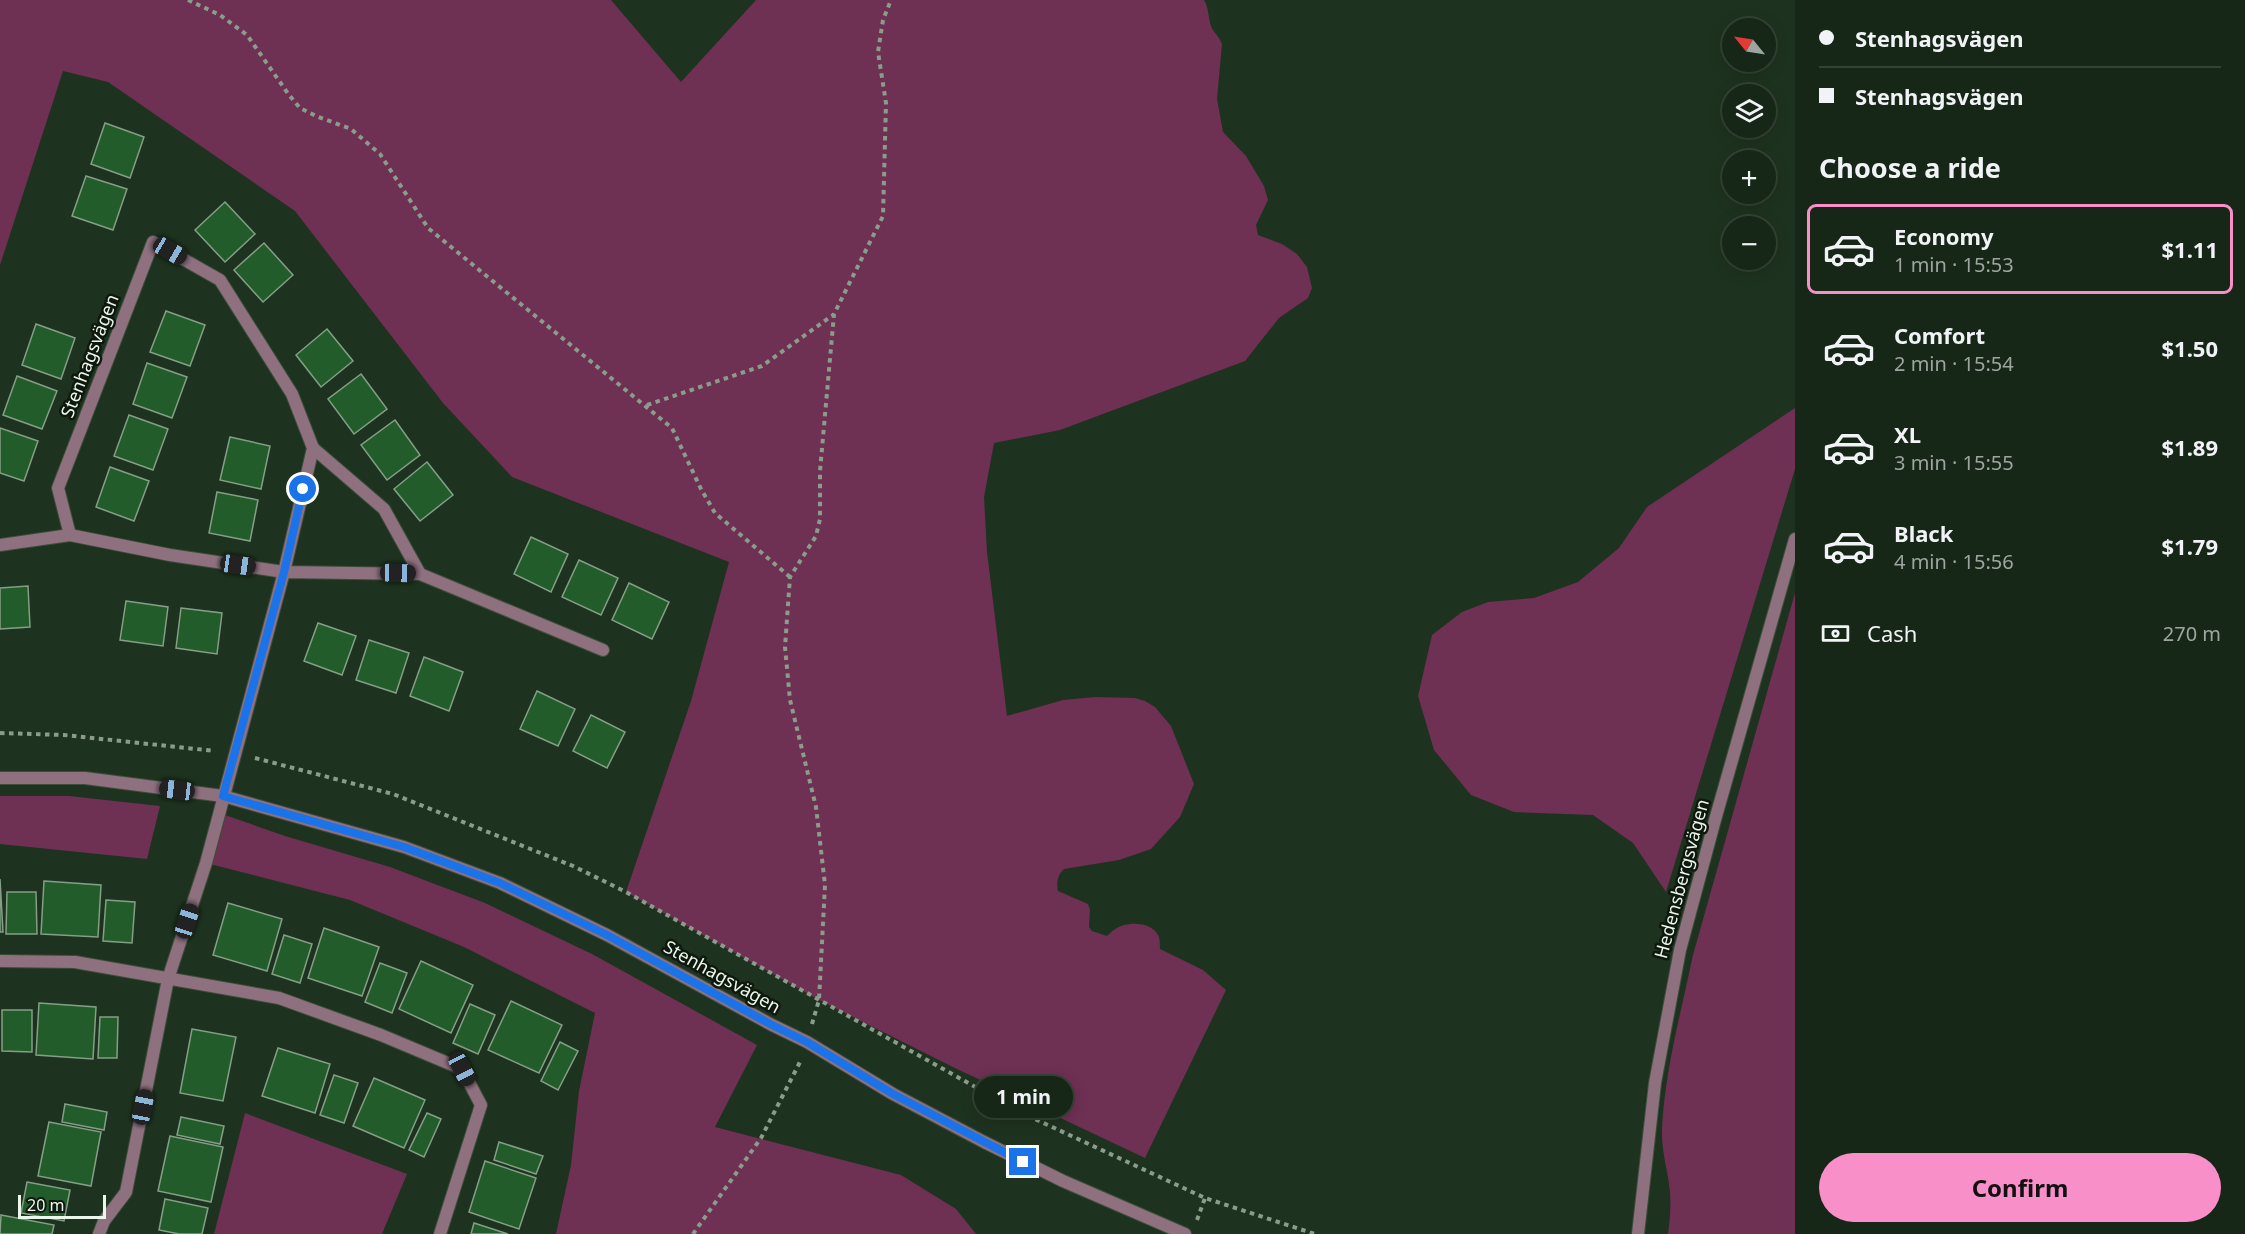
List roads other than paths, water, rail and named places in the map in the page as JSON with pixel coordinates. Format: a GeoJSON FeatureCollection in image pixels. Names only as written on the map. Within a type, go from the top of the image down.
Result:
{"type":"FeatureCollection","features":[{"type":"Feature","properties":{"kind":"street","name":"Stenhagsvägen"},"geometry":{"type":"LineString","coordinates":[[70,535],[58,488],[153,242],[220,280],[292,394],[313,448],[384,509],[420,574]]}},
{"type":"Feature","properties":{"kind":"street"},"geometry":{"type":"LineString","coordinates":[[99,1234],[104,1221],[126,1192],[168,979],[206,863],[284,572],[313,448]]}},
{"type":"Feature","properties":{"kind":"street"},"geometry":{"type":"LineString","coordinates":[[0,544],[70,535],[170,555],[284,572],[420,574],[603,650]]}},
{"type":"Feature","properties":{"kind":"street","name":"Hedensbergsvägen"},"geometry":{"type":"LineString","coordinates":[[1638,1234],[1655,1083],[1680,950],[1795,539]]}},
{"type":"Feature","properties":{"kind":"street","name":"Stenhagsvägen"},"geometry":{"type":"LineString","coordinates":[[0,778],[85,778],[223,796],[404,847],[500,883],[607,935],[807,1042],[893,1094],[984,1142],[1063,1181],[1185,1234]]}},
{"type":"Feature","properties":{"kind":"street"},"geometry":{"type":"LineString","coordinates":[[0,961],[75,962],[279,998],[381,1035],[462,1069],[481,1105],[440,1234]]}}]}
